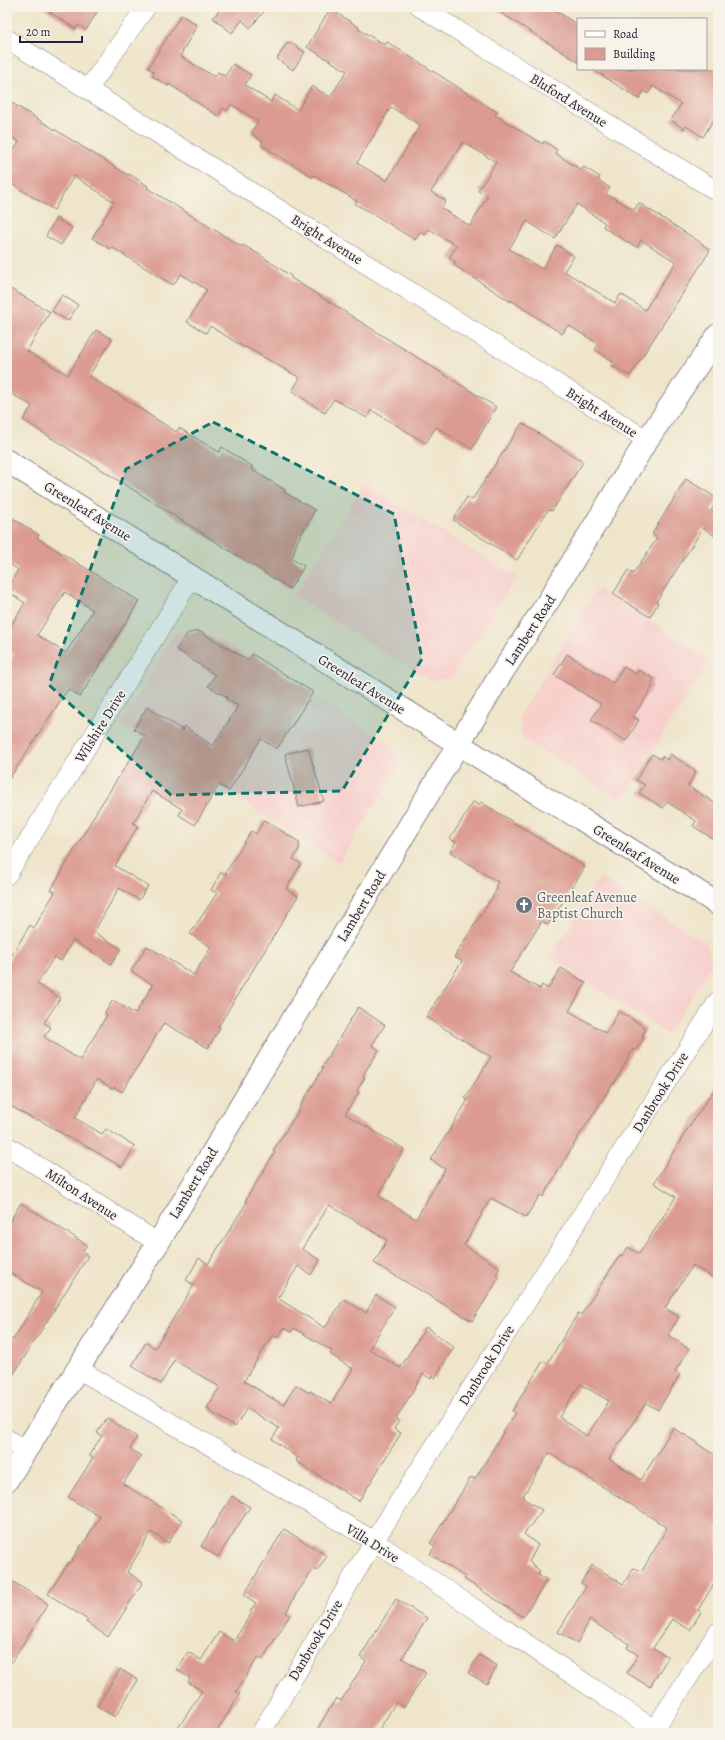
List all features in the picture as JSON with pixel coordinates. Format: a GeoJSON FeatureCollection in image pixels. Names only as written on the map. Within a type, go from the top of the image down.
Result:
{"type":"FeatureCollection","features":[{"type":"Feature","properties":{"kind":"main road","name":"Lambert Road"},"geometry":{"type":"LineString","coordinates":[[7,1480],[16,1445],[78,1369],[158,1243],[458,744],[647,440],[718,334]]}},
{"type":"Feature","properties":{"kind":"main road","name":"Greenleaf Avenue"},"geometry":{"type":"LineString","coordinates":[[7,461],[458,744],[718,904]]}},
{"type":"Feature","properties":{"kind":"street"},"geometry":{"type":"LineString","coordinates":[[88,89],[146,7]]}},
{"type":"Feature","properties":{"kind":"street","name":"Bluford Avenue"},"geometry":{"type":"LineString","coordinates":[[420,7],[718,192]]}},
{"type":"Feature","properties":{"kind":"street","name":"Bright Avenue"},"geometry":{"type":"LineString","coordinates":[[7,38],[647,440]]}},
{"type":"Feature","properties":{"kind":"street","name":"Wilshire Drive"},"geometry":{"type":"LineString","coordinates":[[7,875],[192,577]]}},
{"type":"Feature","properties":{"kind":"street","name":"Danbrook Drive"},"geometry":{"type":"LineString","coordinates":[[260,1733],[374,1542],[718,1001]]}},
{"type":"Feature","properties":{"kind":"street","name":"Milton Avenue"},"geometry":{"type":"LineString","coordinates":[[7,1146],[158,1243]]}},
{"type":"Feature","properties":{"kind":"street","name":"Villa Drive"},"geometry":{"type":"LineString","coordinates":[[78,1369],[374,1542],[655,1732]]}},
{"type":"Feature","properties":{"kind":"street"},"geometry":{"type":"LineString","coordinates":[[655,1732],[718,1632]]}},
{"type":"Feature","properties":{"kind":"highlighted area"},"geometry":{"type":"Polygon","coordinates":[[[213,422],[394,514],[422,659],[342,791],[171,795],[49,685],[126,469],[213,422]]]}},
{"type":"Feature","properties":{"kind":"shaded area"},"geometry":{"type":"Polygon","coordinates":[[[364,484],[517,577],[451,678],[432,681],[294,596],[364,484]]]}},
{"type":"Feature","properties":{"kind":"shaded area"},"geometry":{"type":"Polygon","coordinates":[[[598,588],[710,659],[622,800],[523,739],[519,716],[598,588]]]}},
{"type":"Feature","properties":{"kind":"shaded area"},"geometry":{"type":"Polygon","coordinates":[[[200,629],[246,654],[392,746],[398,767],[339,863],[121,724],[175,632],[200,629]]]}},
{"type":"Feature","properties":{"kind":"shaded area"},"geometry":{"type":"Polygon","coordinates":[[[600,877],[708,944],[712,965],[668,1034],[550,958],[600,877]]]}},
{"type":"Feature","properties":{"kind":"building"},"geometry":{"type":"Polygon","coordinates":[[[42,7],[100,7],[86,30],[78,25],[76,29],[42,7]]]}},
{"type":"Feature","properties":{"kind":"building"},"geometry":{"type":"Polygon","coordinates":[[[222,7],[268,7],[250,28],[242,20],[232,33],[213,18],[222,7]]]}},
{"type":"Feature","properties":{"kind":"building"},"geometry":{"type":"Polygon","coordinates":[[[492,7],[550,7],[577,24],[577,61],[492,7]]]}},
{"type":"Feature","properties":{"kind":"building"},"geometry":{"type":"Polygon","coordinates":[[[330,9],[359,27],[358,29],[385,45],[387,42],[497,112],[495,115],[543,144],[544,141],[557,150],[555,153],[581,170],[584,167],[600,177],[598,180],[610,188],[606,194],[634,210],[639,203],[709,249],[709,252],[630,376],[611,365],[613,361],[595,350],[598,344],[568,325],[562,334],[454,265],[456,262],[449,258],[457,246],[429,229],[425,235],[420,232],[415,240],[355,204],[357,201],[314,175],[313,177],[261,145],[263,142],[251,133],[258,121],[231,104],[227,111],[223,108],[218,116],[169,84],[168,86],[152,76],[154,72],[148,68],[181,15],[197,25],[180,56],[215,77],[218,72],[225,76],[233,64],[251,75],[245,85],[271,102],[275,95],[298,110],[312,86],[330,97],[347,71],[307,47],[330,9]],[[391,107],[357,163],[387,181],[420,125],[391,107]],[[463,142],[431,192],[446,201],[441,208],[470,226],[488,196],[478,191],[496,162],[463,142]],[[577,204],[555,239],[527,221],[509,249],[542,269],[557,245],[574,256],[564,271],[615,303],[621,294],[645,310],[676,262],[641,240],[637,247],[629,243],[603,227],[605,223],[577,204]]]}},
{"type":"Feature","properties":{"kind":"building"},"geometry":{"type":"Polygon","coordinates":[[[290,42],[305,52],[293,70],[277,59],[287,43],[289,44],[290,42]]]}},
{"type":"Feature","properties":{"kind":"building"},"geometry":{"type":"Polygon","coordinates":[[[718,69],[718,112],[703,137],[686,126],[684,129],[671,120],[681,104],[653,86],[648,94],[644,91],[639,99],[594,70],[718,69]]]}},
{"type":"Feature","properties":{"kind":"building"},"geometry":{"type":"Polygon","coordinates":[[[7,100],[128,175],[129,174],[148,186],[147,188],[242,247],[243,245],[260,255],[291,276],[291,278],[496,407],[472,449],[436,427],[426,443],[371,410],[367,418],[334,399],[325,413],[292,391],[300,378],[246,347],[245,348],[210,326],[206,333],[187,322],[207,290],[181,274],[173,285],[111,247],[110,249],[92,238],[114,202],[74,176],[54,210],[7,181],[7,161],[19,142],[7,134],[7,100]]]}},
{"type":"Feature","properties":{"kind":"building"},"geometry":{"type":"Polygon","coordinates":[[[56,218],[72,228],[61,245],[46,236],[56,218]]]}},
{"type":"Feature","properties":{"kind":"building"},"geometry":{"type":"Polygon","coordinates":[[[7,287],[50,312],[27,351],[68,375],[96,330],[112,339],[89,376],[176,432],[179,428],[219,452],[222,447],[253,467],[251,469],[285,490],[284,492],[315,510],[297,542],[292,559],[304,566],[290,589],[23,420],[32,406],[7,391],[7,287]]]}},
{"type":"Feature","properties":{"kind":"building"},"geometry":{"type":"Polygon","coordinates":[[[62,295],[78,305],[68,321],[52,311],[62,295]]]}},
{"type":"Feature","properties":{"kind":"building"},"geometry":{"type":"Polygon","coordinates":[[[522,423],[583,462],[552,511],[549,510],[545,514],[517,560],[453,520],[467,497],[472,500],[522,423]]]}},
{"type":"Feature","properties":{"kind":"building"},"geometry":{"type":"Polygon","coordinates":[[[686,479],[718,499],[711,511],[718,515],[718,538],[703,528],[656,602],[658,603],[650,617],[613,594],[628,570],[633,574],[657,538],[652,534],[686,479]]]}},
{"type":"Feature","properties":{"kind":"building"},"geometry":{"type":"Polygon","coordinates":[[[7,515],[39,535],[37,538],[139,601],[80,697],[68,689],[7,782],[7,666],[14,654],[7,650],[7,632],[25,603],[7,591],[7,588],[18,570],[7,562],[7,515]],[[65,592],[37,635],[66,653],[93,610],[65,592]]]}},
{"type":"Feature","properties":{"kind":"building"},"geometry":{"type":"Polygon","coordinates":[[[199,631],[248,660],[252,654],[313,692],[277,749],[261,739],[229,791],[219,785],[195,825],[179,815],[182,809],[152,791],[133,823],[138,826],[115,866],[148,886],[139,900],[119,888],[94,932],[121,949],[111,964],[73,940],[61,961],[54,957],[37,984],[60,998],[44,1023],[51,1027],[44,1037],[80,1060],[107,1015],[105,1013],[113,1000],[135,1014],[153,985],[131,971],[147,946],[194,975],[211,947],[190,934],[217,893],[211,890],[221,872],[225,874],[251,831],[256,834],[264,820],[299,842],[299,849],[293,859],[301,864],[286,889],[298,896],[218,1027],[220,1028],[208,1048],[164,1023],[122,1092],[114,1087],[113,1089],[97,1079],[75,1118],[102,1134],[106,1129],[135,1146],[122,1167],[38,1119],[37,1121],[7,1104],[7,963],[30,925],[34,928],[55,892],[51,890],[97,811],[145,736],[134,729],[147,707],[182,730],[184,726],[213,746],[238,706],[226,699],[227,697],[208,686],[215,675],[176,649],[188,633],[199,631]]]}},
{"type":"Feature","properties":{"kind":"building"},"geometry":{"type":"Polygon","coordinates":[[[567,654],[613,683],[624,667],[636,674],[639,670],[654,679],[651,684],[653,686],[633,717],[639,720],[626,741],[591,720],[601,704],[554,675],[567,654]]]}},
{"type":"Feature","properties":{"kind":"building"},"geometry":{"type":"Polygon","coordinates":[[[308,748],[324,801],[299,807],[285,754],[308,748]]]}},
{"type":"Feature","properties":{"kind":"building"},"geometry":{"type":"Polygon","coordinates":[[[652,754],[661,759],[662,756],[667,760],[670,754],[696,771],[688,786],[718,805],[718,842],[693,826],[696,821],[667,802],[663,808],[639,793],[645,785],[636,780],[652,754]]]}},
{"type":"Feature","properties":{"kind":"building"},"geometry":{"type":"Polygon","coordinates":[[[473,802],[479,805],[481,802],[585,867],[548,925],[542,921],[510,972],[540,989],[542,985],[548,989],[561,968],[586,983],[569,1011],[606,1033],[619,1011],[646,1028],[642,1037],[644,1038],[635,1051],[633,1049],[614,1084],[613,1083],[581,1132],[543,1197],[540,1195],[526,1217],[491,1198],[464,1245],[500,1268],[496,1275],[499,1278],[472,1321],[374,1263],[387,1240],[329,1205],[302,1249],[320,1260],[311,1275],[298,1266],[278,1298],[279,1299],[325,1328],[344,1299],[366,1313],[376,1295],[395,1307],[369,1349],[400,1368],[426,1327],[454,1347],[435,1378],[432,1376],[431,1379],[423,1374],[396,1419],[399,1421],[394,1429],[401,1433],[359,1501],[296,1461],[298,1458],[272,1439],[279,1428],[247,1408],[235,1427],[209,1411],[210,1409],[207,1408],[220,1387],[174,1360],[161,1384],[132,1366],[146,1342],[155,1348],[194,1285],[186,1280],[199,1258],[208,1264],[247,1202],[245,1201],[275,1152],[273,1151],[301,1107],[323,1068],[322,1067],[358,1007],[385,1025],[372,1045],[379,1050],[363,1075],[365,1077],[357,1091],[359,1092],[345,1114],[404,1149],[378,1196],[416,1219],[445,1169],[431,1160],[468,1100],[465,1098],[491,1057],[426,1017],[462,961],[454,957],[498,888],[495,887],[498,882],[450,852],[456,842],[450,839],[473,802]],[[284,1328],[277,1338],[272,1335],[244,1381],[283,1405],[296,1385],[309,1393],[310,1391],[331,1404],[353,1369],[330,1354],[332,1351],[294,1328],[291,1332],[284,1328]]]}},
{"type":"Feature","properties":{"kind":"building"},"geometry":{"type":"Polygon","coordinates":[[[718,1083],[718,1282],[693,1265],[665,1308],[679,1317],[668,1335],[689,1349],[675,1372],[680,1375],[658,1410],[646,1403],[609,1459],[641,1480],[673,1428],[697,1442],[696,1443],[718,1457],[718,1577],[698,1610],[701,1612],[690,1630],[672,1619],[653,1648],[668,1657],[650,1687],[627,1673],[638,1655],[627,1648],[629,1644],[590,1620],[577,1643],[558,1632],[586,1586],[581,1583],[592,1565],[623,1584],[634,1568],[642,1571],[667,1528],[651,1517],[549,1453],[523,1496],[525,1497],[524,1499],[542,1510],[524,1534],[538,1545],[529,1562],[540,1571],[538,1575],[547,1580],[523,1617],[464,1579],[465,1577],[430,1554],[435,1546],[430,1543],[471,1477],[475,1479],[515,1413],[512,1411],[543,1361],[547,1364],[578,1313],[581,1315],[620,1255],[622,1256],[628,1247],[639,1254],[676,1197],[654,1183],[718,1083]],[[580,1384],[559,1417],[587,1436],[609,1401],[580,1384]]]}},
{"type":"Feature","properties":{"kind":"building"},"geometry":{"type":"Polygon","coordinates":[[[21,1203],[87,1245],[82,1252],[88,1256],[7,1385],[7,1336],[13,1340],[42,1292],[7,1271],[7,1226],[21,1203]]]}},
{"type":"Feature","properties":{"kind":"building"},"geometry":{"type":"Polygon","coordinates":[[[107,1418],[137,1437],[130,1449],[141,1456],[123,1484],[182,1520],[168,1543],[151,1532],[127,1572],[143,1582],[108,1637],[86,1622],[88,1620],[48,1594],[81,1545],[82,1546],[100,1517],[68,1497],[93,1458],[89,1455],[102,1436],[97,1433],[107,1418]]]}},
{"type":"Feature","properties":{"kind":"building"},"geometry":{"type":"Polygon","coordinates":[[[232,1496],[250,1507],[218,1557],[201,1546],[232,1496]]]}},
{"type":"Feature","properties":{"kind":"building"},"geometry":{"type":"Polygon","coordinates":[[[284,1529],[327,1556],[317,1571],[314,1569],[296,1594],[286,1613],[290,1615],[262,1660],[258,1657],[236,1692],[240,1694],[216,1733],[175,1733],[202,1691],[188,1682],[190,1678],[177,1670],[188,1652],[201,1660],[219,1632],[234,1641],[256,1603],[244,1595],[284,1529]]]}},
{"type":"Feature","properties":{"kind":"building"},"geometry":{"type":"Polygon","coordinates":[[[7,1578],[48,1604],[7,1669],[7,1578]]]}},
{"type":"Feature","properties":{"kind":"building"},"geometry":{"type":"Polygon","coordinates":[[[396,1599],[427,1618],[402,1658],[426,1673],[404,1707],[396,1702],[377,1733],[315,1733],[336,1698],[341,1701],[366,1661],[360,1657],[396,1599]]]}},
{"type":"Feature","properties":{"kind":"building"},"geometry":{"type":"Polygon","coordinates":[[[479,1655],[497,1666],[487,1684],[468,1673],[479,1655]]]}},
{"type":"Feature","properties":{"kind":"building"},"geometry":{"type":"Polygon","coordinates":[[[120,1669],[138,1680],[115,1717],[97,1706],[120,1669]]]}},
{"type":"Feature","properties":{"kind":"place","name":"Greenleaf Avenue Baptist Church"},"geometry":{"type":"Point","coordinates":[524,905]}}]}
